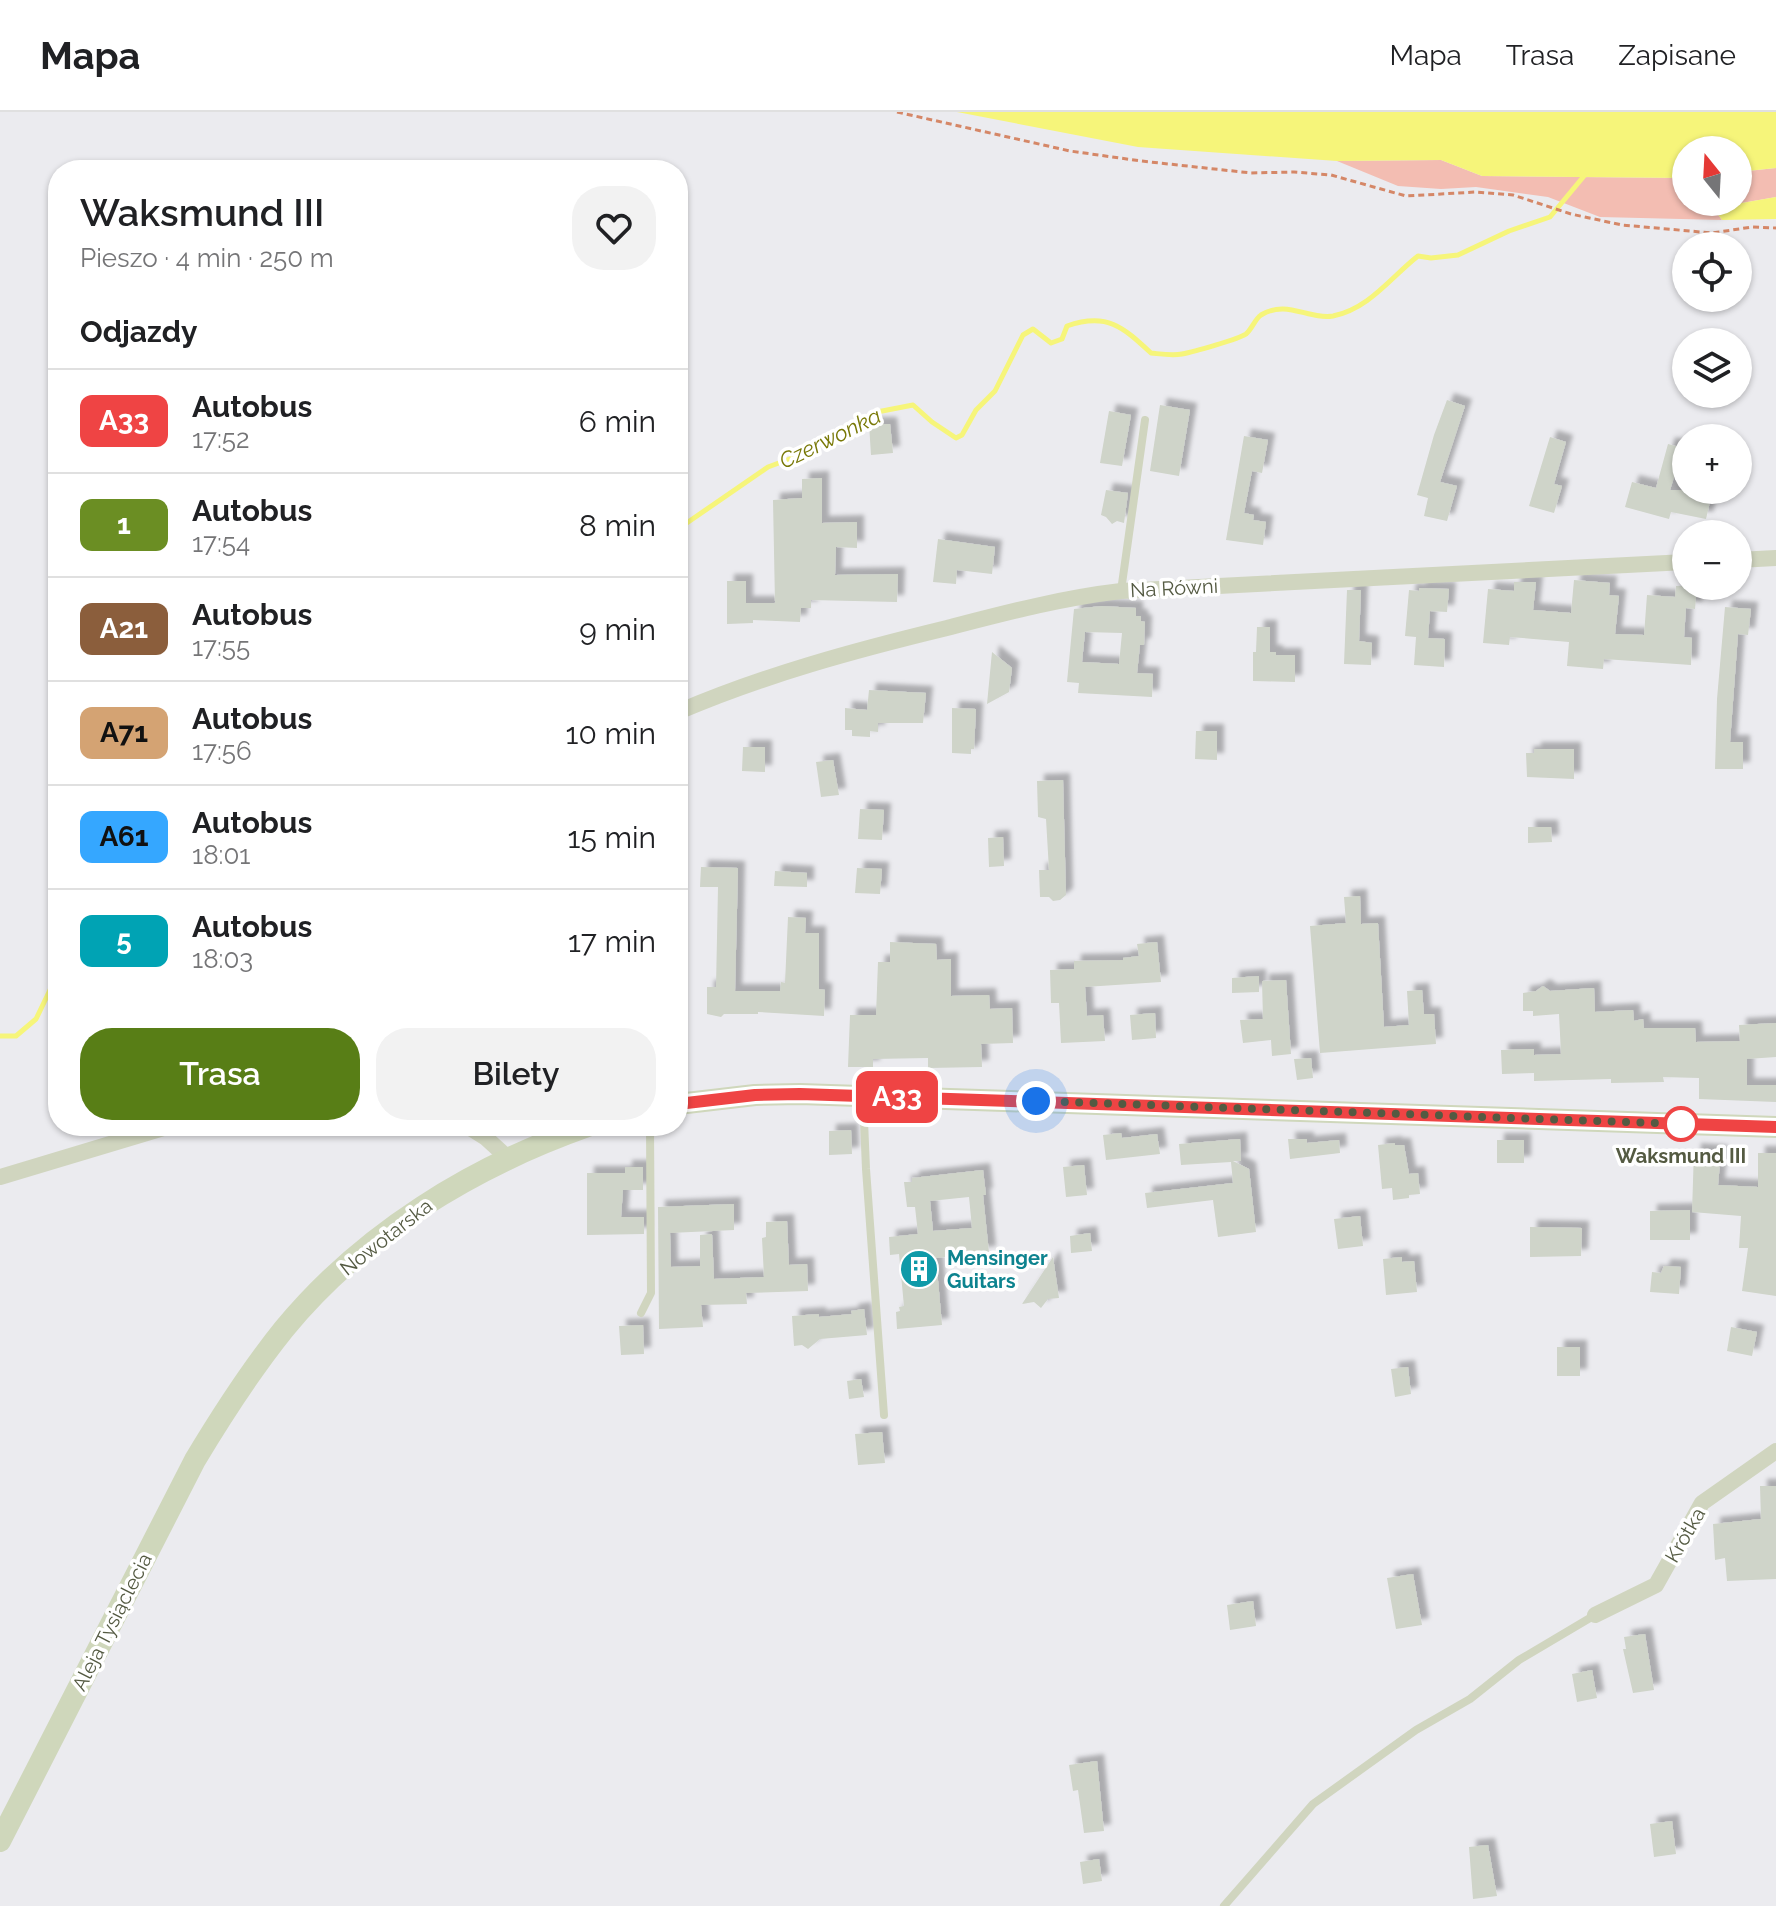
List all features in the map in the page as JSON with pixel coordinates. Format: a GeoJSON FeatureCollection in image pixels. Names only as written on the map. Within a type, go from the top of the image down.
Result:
{"type":"FeatureCollection","features":[{"type":"Feature","properties":{"kind":"street"},"geometry":{"type":"LineString","coordinates":[[1752,559],[1776,558]]}},
{"type":"Feature","properties":{"kind":"street","name":"Na Równi"},"geometry":{"type":"LineString","coordinates":[[688,708],[737,687],[905,638],[1071,597],[1121,591],[1672,563]]}},
{"type":"Feature","properties":{"kind":"street"},"geometry":{"type":"LineString","coordinates":[[688,1103],[755,1095],[863,1096],[1776,1127]]}},
{"type":"Feature","properties":{"kind":"street"},"geometry":{"type":"LineString","coordinates":[[0,1177],[137,1136]]}},
{"type":"Feature","properties":{"kind":"street"},"geometry":{"type":"LineString","coordinates":[[483,1136],[508,1158]]}},
{"type":"Feature","properties":{"kind":"street","name":"Nowotarska"},"geometry":{"type":"LineString","coordinates":[[228,1405],[284,1330],[317,1293],[356,1257],[443,1193],[508,1158],[563,1136]]}},
{"type":"Feature","properties":{"kind":"street","name":"Aleja Tysiąclecia"},"geometry":{"type":"LineString","coordinates":[[0,1841],[181,1487],[228,1405]]}},
{"type":"Feature","properties":{"kind":"street","name":"Krótka"},"geometry":{"type":"LineString","coordinates":[[1595,1615],[1656,1585],[1702,1503],[1776,1451]]}},
{"type":"Feature","properties":{"kind":"lane"},"geometry":{"type":"LineString","coordinates":[[1121,591],[1145,420]]}},
{"type":"Feature","properties":{"kind":"lane"},"geometry":{"type":"LineString","coordinates":[[863,1096],[884,1415]]}},
{"type":"Feature","properties":{"kind":"lane"},"geometry":{"type":"LineString","coordinates":[[641,1313],[651,1293],[650,1136]]}},
{"type":"Feature","properties":{"kind":"lane"},"geometry":{"type":"LineString","coordinates":[[1224,1906],[1313,1804],[1416,1730],[1470,1699],[1519,1660],[1595,1615]]}},
{"type":"Feature","properties":{"kind":"path"},"geometry":{"type":"LineString","coordinates":[[897,112],[1070,151],[1251,173],[1331,175],[1406,196],[1476,192],[1513,195],[1571,214],[1622,225],[1712,233],[1752,227],[1776,228]]}},
{"type":"Feature","properties":{"kind":"shaded area"},"geometry":{"type":"Polygon","coordinates":[[[957,112],[1776,112],[1776,168],[1752,171],[1752,136],[1672,136],[1672,178],[1482,176],[1441,160],[1337,161],[1138,147],[957,112]]]}},
{"type":"Feature","properties":{"kind":"shaded area"},"geometry":{"type":"Polygon","coordinates":[[[1441,160],[1482,176],[1672,178],[1672,216],[1719,216],[1722,220],[1600,217],[1548,197],[1476,187],[1441,189],[1398,186],[1337,161],[1441,160]]]}},
{"type":"Feature","properties":{"kind":"shaded area"},"geometry":{"type":"Polygon","coordinates":[[[1776,168],[1776,197],[1752,201],[1752,171],[1776,168]]]}},
{"type":"Feature","properties":{"kind":"shaded area"},"geometry":{"type":"Polygon","coordinates":[[[1776,197],[1776,219],[1722,220],[1719,216],[1752,216],[1752,201],[1776,197]]]}},
{"type":"Feature","properties":{"kind":"building"},"geometry":{"type":"Polygon","coordinates":[[[1447,400],[1465,406],[1440,482],[1457,486],[1447,521],[1424,516],[1428,498],[1417,495],[1447,400]]]}},
{"type":"Feature","properties":{"kind":"building"},"geometry":{"type":"Polygon","coordinates":[[[1160,405],[1190,410],[1179,476],[1150,471],[1160,405]]]}},
{"type":"Feature","properties":{"kind":"building"},"geometry":{"type":"Polygon","coordinates":[[[1109,411],[1131,415],[1122,466],[1100,463],[1109,411]]]}},
{"type":"Feature","properties":{"kind":"building"},"geometry":{"type":"Polygon","coordinates":[[[869,424],[890,424],[893,453],[871,455],[869,424]]]}},
{"type":"Feature","properties":{"kind":"building"},"geometry":{"type":"Polygon","coordinates":[[[1244,436],[1268,440],[1262,473],[1252,471],[1244,513],[1254,515],[1253,520],[1266,522],[1263,545],[1226,540],[1244,436]]]}},
{"type":"Feature","properties":{"kind":"building"},"geometry":{"type":"Polygon","coordinates":[[[1550,437],[1566,442],[1554,484],[1562,486],[1554,513],[1529,506],[1550,437]]]}},
{"type":"Feature","properties":{"kind":"building"},"geometry":{"type":"Polygon","coordinates":[[[1668,444],[1672,445],[1672,504],[1709,504],[1706,519],[1671,512],[1669,519],[1625,507],[1632,482],[1656,488],[1668,444]]]}},
{"type":"Feature","properties":{"kind":"building"},"geometry":{"type":"Polygon","coordinates":[[[822,478],[822,523],[857,522],[857,548],[836,547],[835,575],[898,574],[897,602],[811,600],[811,608],[801,608],[800,622],[753,620],[753,623],[727,624],[727,581],[746,581],[746,603],[775,603],[773,500],[802,498],[802,479],[822,478]]]}},
{"type":"Feature","properties":{"kind":"building"},"geometry":{"type":"Polygon","coordinates":[[[1106,490],[1128,493],[1124,523],[1117,521],[1112,524],[1101,515],[1106,490]]]}},
{"type":"Feature","properties":{"kind":"building"},"geometry":{"type":"Polygon","coordinates":[[[938,539],[995,547],[992,574],[957,570],[956,584],[933,582],[938,539]]]}},
{"type":"Feature","properties":{"kind":"building"},"geometry":{"type":"Polygon","coordinates":[[[1574,580],[1610,583],[1609,595],[1619,596],[1615,634],[1644,635],[1647,595],[1672,597],[1672,600],[1696,600],[1695,609],[1686,608],[1684,637],[1692,638],[1691,665],[1604,659],[1603,669],[1567,666],[1569,642],[1510,637],[1509,645],[1483,643],[1488,589],[1514,591],[1514,582],[1536,582],[1533,610],[1571,613],[1574,580]]]}},
{"type":"Feature","properties":{"kind":"building"},"geometry":{"type":"Polygon","coordinates":[[[1419,588],[1449,589],[1447,612],[1430,611],[1428,638],[1445,639],[1444,667],[1414,665],[1416,637],[1405,636],[1409,590],[1419,591],[1419,588]]]}},
{"type":"Feature","properties":{"kind":"building"},"geometry":{"type":"Polygon","coordinates":[[[1347,590],[1361,590],[1359,641],[1372,643],[1371,665],[1344,664],[1347,590]]]}},
{"type":"Feature","properties":{"kind":"building"},"geometry":{"type":"Polygon","coordinates":[[[1102,606],[1136,608],[1136,616],[1141,616],[1141,621],[1145,622],[1144,645],[1140,645],[1137,673],[1153,674],[1152,697],[1078,693],[1079,683],[1067,682],[1074,609],[1102,606]],[[1085,632],[1082,662],[1119,664],[1122,633],[1085,632]]]}},
{"type":"Feature","properties":{"kind":"building"},"geometry":{"type":"Polygon","coordinates":[[[1725,607],[1751,609],[1748,635],[1738,634],[1730,742],[1743,742],[1743,769],[1715,769],[1725,607]]]}},
{"type":"Feature","properties":{"kind":"building"},"geometry":{"type":"Polygon","coordinates":[[[1257,627],[1270,627],[1270,652],[1295,655],[1295,682],[1253,681],[1257,627]]]}},
{"type":"Feature","properties":{"kind":"building"},"geometry":{"type":"Polygon","coordinates":[[[992,652],[1012,668],[1009,692],[987,704],[992,652]]]}},
{"type":"Feature","properties":{"kind":"building"},"geometry":{"type":"Polygon","coordinates":[[[869,690],[926,693],[923,723],[878,723],[878,732],[870,731],[870,737],[852,736],[852,730],[845,730],[845,708],[867,710],[869,690]]]}},
{"type":"Feature","properties":{"kind":"building"},"geometry":{"type":"Polygon","coordinates":[[[952,708],[976,709],[974,749],[971,749],[971,754],[952,753],[952,708]]]}},
{"type":"Feature","properties":{"kind":"building"},"geometry":{"type":"Polygon","coordinates":[[[1196,731],[1217,731],[1217,760],[1195,759],[1196,731]]]}},
{"type":"Feature","properties":{"kind":"building"},"geometry":{"type":"Polygon","coordinates":[[[743,747],[765,747],[765,772],[742,771],[743,747]]]}},
{"type":"Feature","properties":{"kind":"building"},"geometry":{"type":"Polygon","coordinates":[[[1534,749],[1574,749],[1574,779],[1527,777],[1526,753],[1534,753],[1534,749]]]}},
{"type":"Feature","properties":{"kind":"building"},"geometry":{"type":"Polygon","coordinates":[[[833,760],[839,795],[821,797],[816,762],[833,760]]]}},
{"type":"Feature","properties":{"kind":"building"},"geometry":{"type":"Polygon","coordinates":[[[1063,780],[1066,895],[1053,901],[1049,897],[1040,897],[1039,870],[1049,870],[1046,819],[1038,817],[1037,781],[1063,780]]]}},
{"type":"Feature","properties":{"kind":"building"},"geometry":{"type":"Polygon","coordinates":[[[860,809],[884,810],[882,840],[858,839],[860,809]]]}},
{"type":"Feature","properties":{"kind":"building"},"geometry":{"type":"Polygon","coordinates":[[[1528,827],[1551,827],[1552,842],[1528,843],[1528,827]]]}},
{"type":"Feature","properties":{"kind":"building"},"geometry":{"type":"Polygon","coordinates":[[[1003,837],[1004,866],[989,867],[988,838],[1003,837]]]}},
{"type":"Feature","properties":{"kind":"building"},"geometry":{"type":"Polygon","coordinates":[[[701,867],[738,868],[735,991],[780,991],[781,982],[785,983],[788,917],[806,918],[805,933],[819,933],[819,989],[825,990],[824,1016],[758,1012],[724,1014],[721,1017],[707,1014],[707,987],[716,987],[718,887],[700,887],[701,867]]]}},
{"type":"Feature","properties":{"kind":"building"},"geometry":{"type":"Polygon","coordinates":[[[857,868],[882,869],[880,894],[855,893],[857,868]]]}},
{"type":"Feature","properties":{"kind":"building"},"geometry":{"type":"Polygon","coordinates":[[[775,871],[807,873],[807,887],[774,886],[775,871]]]}},
{"type":"Feature","properties":{"kind":"building"},"geometry":{"type":"Polygon","coordinates":[[[1360,896],[1361,924],[1378,923],[1384,1027],[1409,1025],[1407,991],[1422,990],[1424,1014],[1434,1014],[1436,1044],[1320,1053],[1310,926],[1346,923],[1344,897],[1360,896]]]}},
{"type":"Feature","properties":{"kind":"building"},"geometry":{"type":"Polygon","coordinates":[[[890,942],[936,944],[937,960],[951,959],[951,996],[989,995],[990,1009],[1012,1008],[1013,1043],[981,1044],[982,1067],[928,1068],[928,1058],[873,1059],[873,1067],[848,1067],[850,1015],[876,1015],[878,962],[890,962],[890,942]]]}},
{"type":"Feature","properties":{"kind":"building"},"geometry":{"type":"Polygon","coordinates":[[[1157,942],[1161,982],[1085,987],[1087,1016],[1103,1015],[1105,1041],[1061,1043],[1059,1003],[1051,1003],[1050,970],[1074,969],[1074,961],[1123,960],[1139,956],[1137,944],[1157,942]]]}},
{"type":"Feature","properties":{"kind":"building"},"geometry":{"type":"Polygon","coordinates":[[[1259,976],[1259,992],[1232,993],[1232,978],[1259,976]]]}},
{"type":"Feature","properties":{"kind":"building"},"geometry":{"type":"Polygon","coordinates":[[[1286,980],[1291,1054],[1272,1056],[1271,1040],[1243,1043],[1240,1020],[1263,1019],[1262,981],[1286,980]]]}},
{"type":"Feature","properties":{"kind":"building"},"geometry":{"type":"Polygon","coordinates":[[[1543,986],[1550,991],[1594,988],[1595,1012],[1633,1010],[1634,1021],[1643,1019],[1644,1028],[1695,1028],[1696,1042],[1740,1041],[1739,1025],[1776,1023],[1776,1057],[1747,1059],[1747,1085],[1776,1085],[1776,1102],[1699,1099],[1699,1078],[1663,1077],[1664,1082],[1611,1083],[1611,1079],[1534,1081],[1534,1073],[1502,1074],[1501,1050],[1534,1049],[1534,1055],[1561,1054],[1559,1014],[1533,1016],[1533,1011],[1523,1011],[1523,993],[1536,991],[1543,986]]]}},
{"type":"Feature","properties":{"kind":"building"},"geometry":{"type":"Polygon","coordinates":[[[1155,1013],[1156,1038],[1132,1040],[1130,1015],[1155,1013]]]}},
{"type":"Feature","properties":{"kind":"building"},"geometry":{"type":"Polygon","coordinates":[[[1311,1058],[1313,1078],[1297,1080],[1294,1059],[1311,1058]]]}},
{"type":"Feature","properties":{"kind":"building"},"geometry":{"type":"Polygon","coordinates":[[[851,1130],[852,1154],[829,1155],[829,1131],[851,1130]]]}},
{"type":"Feature","properties":{"kind":"building"},"geometry":{"type":"Polygon","coordinates":[[[1121,1133],[1122,1138],[1157,1134],[1160,1154],[1106,1160],[1103,1135],[1121,1133]]]}},
{"type":"Feature","properties":{"kind":"building"},"geometry":{"type":"Polygon","coordinates":[[[1240,1139],[1241,1161],[1233,1161],[1249,1169],[1256,1232],[1218,1237],[1213,1200],[1147,1208],[1145,1193],[1233,1183],[1231,1162],[1181,1165],[1179,1144],[1240,1139]]]}},
{"type":"Feature","properties":{"kind":"building"},"geometry":{"type":"Polygon","coordinates":[[[1288,1139],[1307,1139],[1307,1143],[1339,1140],[1340,1153],[1290,1159],[1288,1139]]]}},
{"type":"Feature","properties":{"kind":"building"},"geometry":{"type":"Polygon","coordinates":[[[1497,1140],[1524,1140],[1524,1163],[1497,1163],[1497,1140]]]}},
{"type":"Feature","properties":{"kind":"building"},"geometry":{"type":"Polygon","coordinates":[[[1378,1145],[1404,1145],[1409,1174],[1418,1173],[1420,1194],[1393,1200],[1392,1188],[1382,1189],[1378,1145]]]}},
{"type":"Feature","properties":{"kind":"building"},"geometry":{"type":"Polygon","coordinates":[[[1694,1150],[1721,1152],[1718,1185],[1758,1187],[1758,1153],[1776,1153],[1776,1296],[1742,1291],[1748,1248],[1739,1248],[1741,1216],[1692,1212],[1694,1150]]]}},
{"type":"Feature","properties":{"kind":"building"},"geometry":{"type":"Polygon","coordinates":[[[1084,1165],[1087,1195],[1066,1197],[1063,1167],[1084,1165]]]}},
{"type":"Feature","properties":{"kind":"building"},"geometry":{"type":"Polygon","coordinates":[[[625,1167],[643,1167],[643,1190],[623,1190],[621,1217],[644,1217],[644,1234],[587,1235],[587,1173],[625,1173],[625,1167]]]}},
{"type":"Feature","properties":{"kind":"building"},"geometry":{"type":"Polygon","coordinates":[[[983,1170],[989,1253],[936,1258],[942,1325],[897,1329],[896,1312],[904,1306],[899,1254],[890,1255],[889,1237],[918,1234],[915,1207],[907,1207],[904,1182],[912,1182],[912,1178],[983,1170]],[[969,1197],[930,1201],[933,1231],[972,1228],[969,1197]]]}},
{"type":"Feature","properties":{"kind":"building"},"geometry":{"type":"Polygon","coordinates":[[[734,1204],[734,1230],[670,1233],[671,1267],[700,1266],[700,1235],[712,1234],[714,1279],[764,1277],[762,1238],[766,1237],[766,1222],[787,1221],[789,1265],[807,1264],[808,1291],[746,1293],[747,1304],[701,1305],[703,1327],[659,1329],[658,1207],[734,1204]]]}},
{"type":"Feature","properties":{"kind":"building"},"geometry":{"type":"Polygon","coordinates":[[[1690,1210],[1690,1240],[1650,1240],[1650,1211],[1690,1210]]]}},
{"type":"Feature","properties":{"kind":"building"},"geometry":{"type":"Polygon","coordinates":[[[1360,1216],[1363,1246],[1338,1249],[1334,1219],[1360,1216]]]}},
{"type":"Feature","properties":{"kind":"building"},"geometry":{"type":"Polygon","coordinates":[[[1530,1227],[1582,1228],[1581,1256],[1530,1257],[1530,1227]]]}},
{"type":"Feature","properties":{"kind":"building"},"geometry":{"type":"Polygon","coordinates":[[[1090,1233],[1092,1251],[1071,1253],[1070,1236],[1090,1233]]]}},
{"type":"Feature","properties":{"kind":"building"},"geometry":{"type":"Polygon","coordinates":[[[1053,1257],[1059,1298],[1048,1299],[1041,1308],[1034,1302],[1022,1304],[1053,1257]]]}},
{"type":"Feature","properties":{"kind":"building"},"geometry":{"type":"Polygon","coordinates":[[[1402,1257],[1402,1262],[1414,1261],[1417,1292],[1386,1295],[1383,1259],[1402,1257]]]}},
{"type":"Feature","properties":{"kind":"building"},"geometry":{"type":"Polygon","coordinates":[[[1664,1266],[1681,1267],[1679,1294],[1650,1292],[1652,1272],[1661,1273],[1664,1266]]]}},
{"type":"Feature","properties":{"kind":"building"},"geometry":{"type":"Polygon","coordinates":[[[864,1309],[867,1335],[820,1339],[808,1349],[802,1345],[794,1346],[792,1316],[852,1314],[851,1311],[864,1309]]]}},
{"type":"Feature","properties":{"kind":"building"},"geometry":{"type":"Polygon","coordinates":[[[643,1325],[644,1354],[621,1355],[619,1326],[643,1325]]]}},
{"type":"Feature","properties":{"kind":"building"},"geometry":{"type":"Polygon","coordinates":[[[1731,1327],[1757,1332],[1752,1356],[1727,1351],[1731,1327]]]}},
{"type":"Feature","properties":{"kind":"building"},"geometry":{"type":"Polygon","coordinates":[[[1557,1347],[1580,1347],[1580,1376],[1557,1376],[1557,1347]]]}},
{"type":"Feature","properties":{"kind":"building"},"geometry":{"type":"Polygon","coordinates":[[[1408,1367],[1411,1394],[1395,1397],[1391,1369],[1408,1367]]]}},
{"type":"Feature","properties":{"kind":"building"},"geometry":{"type":"Polygon","coordinates":[[[861,1379],[864,1397],[849,1399],[847,1381],[861,1379]]]}},
{"type":"Feature","properties":{"kind":"building"},"geometry":{"type":"Polygon","coordinates":[[[882,1432],[885,1463],[858,1465],[855,1434],[882,1432]]]}},
{"type":"Feature","properties":{"kind":"building"},"geometry":{"type":"Polygon","coordinates":[[[1760,1486],[1776,1486],[1776,1579],[1727,1581],[1725,1558],[1715,1560],[1713,1524],[1761,1519],[1760,1486]]]}},
{"type":"Feature","properties":{"kind":"building"},"geometry":{"type":"Polygon","coordinates":[[[1413,1574],[1422,1625],[1396,1629],[1387,1578],[1413,1574]]]}},
{"type":"Feature","properties":{"kind":"building"},"geometry":{"type":"Polygon","coordinates":[[[1253,1601],[1256,1626],[1230,1630],[1227,1605],[1253,1601]]]}},
{"type":"Feature","properties":{"kind":"building"},"geometry":{"type":"Polygon","coordinates":[[[1645,1634],[1654,1690],[1633,1693],[1623,1649],[1626,1649],[1624,1637],[1645,1634]]]}},
{"type":"Feature","properties":{"kind":"building"},"geometry":{"type":"Polygon","coordinates":[[[1592,1670],[1597,1698],[1577,1702],[1572,1674],[1592,1670]]]}},
{"type":"Feature","properties":{"kind":"building"},"geometry":{"type":"Polygon","coordinates":[[[1097,1761],[1104,1831],[1084,1833],[1078,1790],[1073,1791],[1069,1765],[1097,1761]]]}},
{"type":"Feature","properties":{"kind":"building"},"geometry":{"type":"Polygon","coordinates":[[[1672,1821],[1676,1854],[1654,1857],[1650,1824],[1672,1821]]]}},
{"type":"Feature","properties":{"kind":"building"},"geometry":{"type":"Polygon","coordinates":[[[1488,1845],[1497,1896],[1473,1899],[1469,1847],[1488,1845]]]}},
{"type":"Feature","properties":{"kind":"building"},"geometry":{"type":"Polygon","coordinates":[[[1099,1859],[1102,1881],[1083,1884],[1080,1862],[1099,1859]]]}},
{"type":"Feature","properties":{"kind":"waterway","name":"Czerwonka"},"geometry":{"type":"LineString","coordinates":[[688,522],[768,467],[811,451],[838,431],[877,412],[913,405],[956,438],[962,435],[976,410],[995,391],[1023,335],[1033,329],[1051,343],[1062,339],[1067,326],[1081,322],[1104,322],[1123,329],[1151,353],[1174,355],[1242,336],[1259,317],[1271,311],[1289,309],[1333,316],[1358,307],[1418,256],[1458,255],[1509,231],[1550,217],[1584,176]]}},
{"type":"Feature","properties":{"kind":"waterway","name":"Czerwonka"},"geometry":{"type":"LineString","coordinates":[[0,1036],[16,1036],[36,1019],[48,994]]}},
{"type":"Feature","properties":{"kind":"bus line","name":"A33"},"geometry":{"type":"LineString","coordinates":[[688,1103],[755,1095],[800,1094],[1776,1127]]}},
{"type":"Feature","properties":{"kind":"place","name":"Waksmund III"},"geometry":{"type":"Point","coordinates":[1681,1124]}},
{"type":"Feature","properties":{"kind":"place","name":"Mensinger Guitars"},"geometry":{"type":"Point","coordinates":[919,1269]}},
{"type":"Feature","properties":{"kind":"route"},"geometry":{"type":"LineString","coordinates":[[1036,1101],[1681,1124]]}}]}
